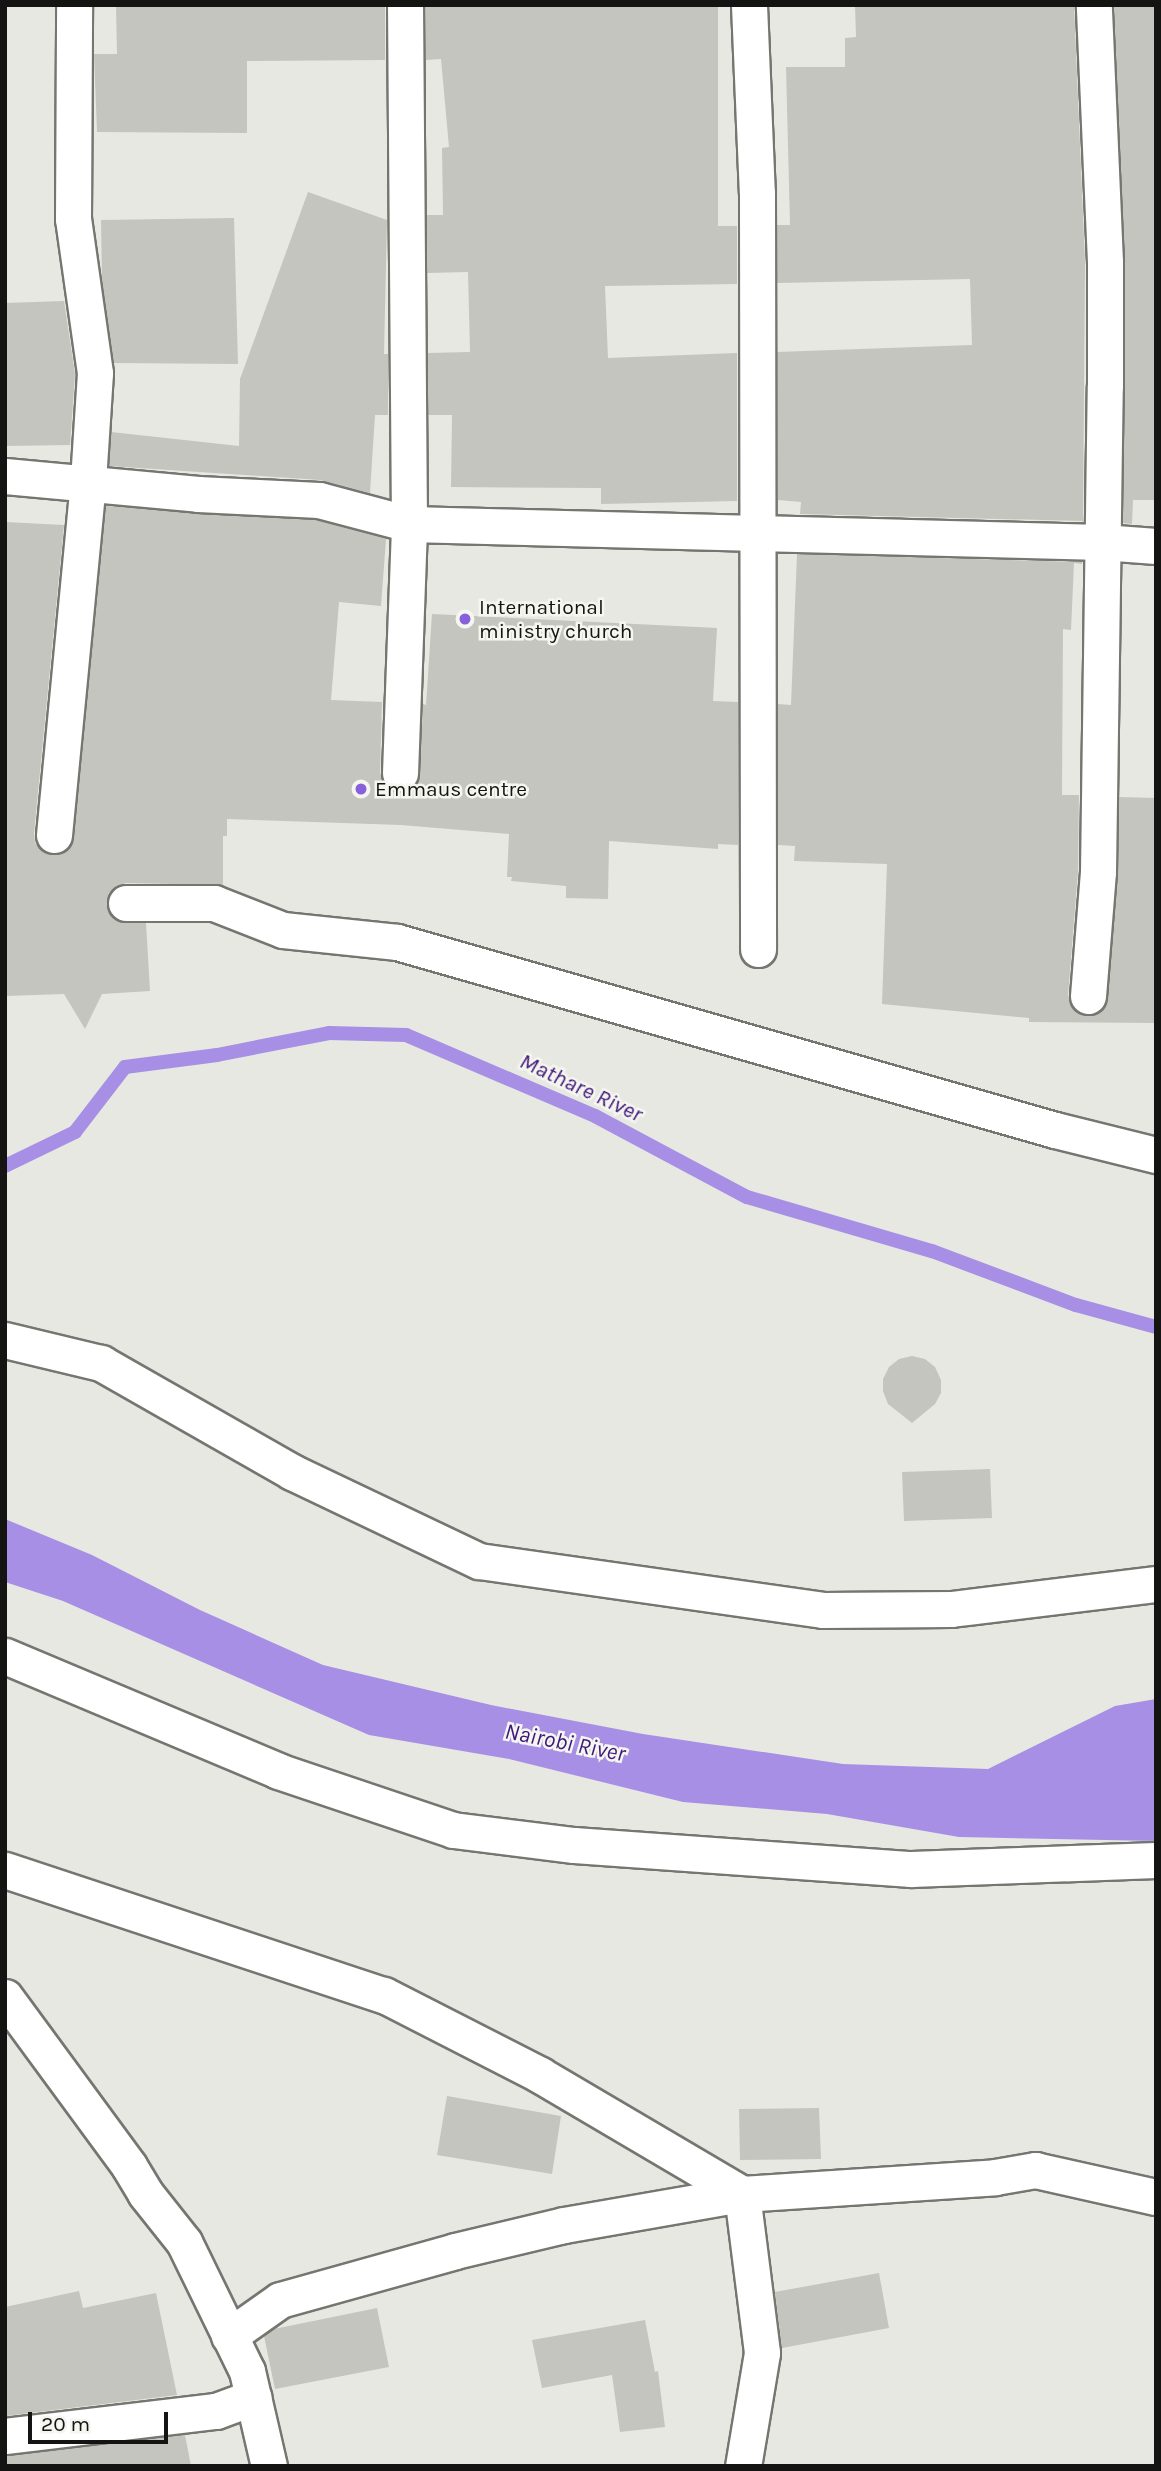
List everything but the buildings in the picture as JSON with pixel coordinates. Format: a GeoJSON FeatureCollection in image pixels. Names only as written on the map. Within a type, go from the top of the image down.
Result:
{"type":"FeatureCollection","features":[{"type":"Feature","properties":{"kind":"street"},"geometry":{"type":"LineString","coordinates":[[54,835],[88,481],[95,373],[73,219],[74,5]]}},
{"type":"Feature","properties":{"kind":"street"},"geometry":{"type":"LineString","coordinates":[[400,773],[410,524],[405,5]]}},
{"type":"Feature","properties":{"kind":"street"},"geometry":{"type":"LineString","coordinates":[[749,5],[757,193],[758,949]]}},
{"type":"Feature","properties":{"kind":"street"},"geometry":{"type":"LineString","coordinates":[[1088,996],[1098,872],[1105,261],[1094,5]]}},
{"type":"Feature","properties":{"kind":"street"},"geometry":{"type":"LineString","coordinates":[[5,475],[88,481],[198,494],[319,500],[410,524],[1102,542],[1156,546]]}},
{"type":"Feature","properties":{"kind":"street"},"geometry":{"type":"LineString","coordinates":[[126,903],[214,903],[283,930],[397,942],[1041,1126],[1156,1155]]}},
{"type":"Feature","properties":{"kind":"street"},"geometry":{"type":"LineString","coordinates":[[5,1340],[101,1363],[292,1472],[479,1561],[823,1610],[951,1609],[1156,1584]]}},
{"type":"Feature","properties":{"kind":"street"},"geometry":{"type":"LineString","coordinates":[[5,1656],[278,1771],[453,1830],[574,1845],[911,1869],[1156,1860]]}},
{"type":"Feature","properties":{"kind":"street"},"geometry":{"type":"LineString","coordinates":[[5,1870],[384,1995],[540,2076],[742,2194]]}},
{"type":"Feature","properties":{"kind":"street"},"geometry":{"type":"LineString","coordinates":[[5,1997],[129,2166],[145,2193],[184,2242],[247,2371],[269,2466]]}},
{"type":"Feature","properties":{"kind":"street"},"geometry":{"type":"LineString","coordinates":[[229,2336],[280,2300],[401,2266],[564,2225],[742,2194],[995,2176],[1035,2170],[1156,2197]]}},
{"type":"Feature","properties":{"kind":"street"},"geometry":{"type":"LineString","coordinates":[[742,2194],[762,2353],[743,2466]]}},
{"type":"Feature","properties":{"kind":"street"},"geometry":{"type":"LineString","coordinates":[[5,2436],[216,2411],[254,2397]]}},
{"type":"Feature","properties":{"kind":"water","name":"Nairobi River"},"geometry":{"type":"Polygon","coordinates":[[[5,1519],[92,1555],[200,1610],[323,1665],[491,1705],[643,1734],[843,1764],[988,1769],[1115,1706],[1156,1699],[1156,1841],[959,1837],[827,1814],[683,1802],[509,1759],[369,1735],[63,1601],[5,1582],[5,1519]]]}},
{"type":"Feature","properties":{"kind":"waterway","name":"Mathare River"},"geometry":{"type":"LineString","coordinates":[[5,1166],[75,1132],[125,1067],[217,1055],[329,1033],[406,1035],[595,1116],[747,1197],[932,1251],[1076,1305],[1156,1327]]}},
{"type":"Feature","properties":{"kind":"place","name":"International ministry church"},"geometry":{"type":"Point","coordinates":[465,619]}},
{"type":"Feature","properties":{"kind":"place","name":"Emmaus centre"},"geometry":{"type":"Point","coordinates":[361,789]}}]}
